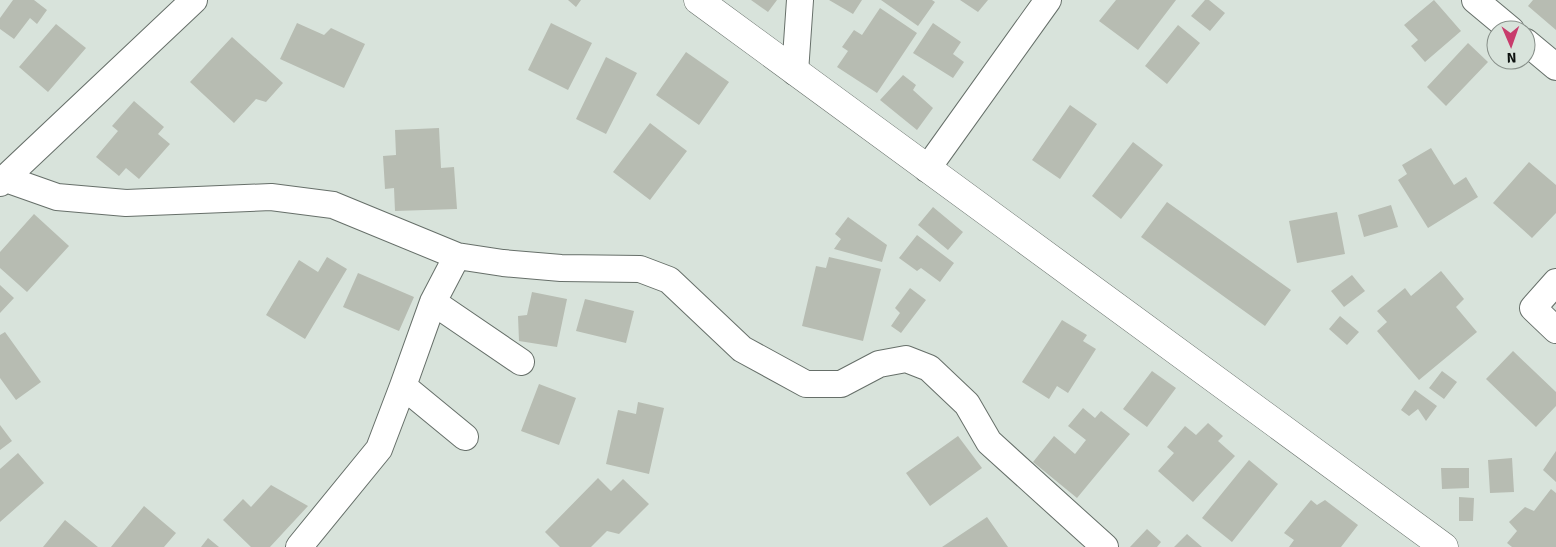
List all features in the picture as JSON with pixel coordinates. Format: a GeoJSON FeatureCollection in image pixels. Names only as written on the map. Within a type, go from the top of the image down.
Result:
{"type":"FeatureCollection","features":[{"type":"Feature","properties":{"kind":"street"},"geometry":{"type":"LineString","coordinates":[[3,181],[194,0]]}},
{"type":"Feature","properties":{"kind":"street"},"geometry":{"type":"LineString","coordinates":[[698,0],[1444,547]]}},
{"type":"Feature","properties":{"kind":"street"},"geometry":{"type":"LineString","coordinates":[[796,72],[800,0]]}},
{"type":"Feature","properties":{"kind":"street"},"geometry":{"type":"LineString","coordinates":[[927,169],[1048,0]]}},
{"type":"Feature","properties":{"kind":"street"},"geometry":{"type":"LineString","coordinates":[[1475,0],[1499,20]]}},
{"type":"Feature","properties":{"kind":"street"},"geometry":{"type":"LineString","coordinates":[[1536,51],[1556,68]]}},
{"type":"Feature","properties":{"kind":"street"},"geometry":{"type":"LineString","coordinates":[[3,181],[58,197],[116,202],[271,197],[333,205],[457,256],[504,263],[561,268],[640,269],[669,280],[742,349],[806,384],[841,384],[879,364],[906,359],[929,368],[967,404],[989,442],[1105,547]]}},
{"type":"Feature","properties":{"kind":"street"},"geometry":{"type":"LineString","coordinates":[[299,547],[379,449],[433,302],[457,256]]}},
{"type":"Feature","properties":{"kind":"street"},"geometry":{"type":"LineString","coordinates":[[1556,282],[1533,308],[1556,330]]}},
{"type":"Feature","properties":{"kind":"street"},"geometry":{"type":"LineString","coordinates":[[433,302],[521,362]]}},
{"type":"Feature","properties":{"kind":"street"},"geometry":{"type":"LineString","coordinates":[[403,386],[465,437]]}},
{"type":"Feature","properties":{"kind":"building"},"geometry":{"type":"Polygon","coordinates":[[[13,0],[34,0],[47,10],[37,24],[30,18],[14,39],[0,29],[0,18],[13,0]]]}},
{"type":"Feature","properties":{"kind":"building"},"geometry":{"type":"Polygon","coordinates":[[[568,0],[581,0],[576,7],[568,0]]]}},
{"type":"Feature","properties":{"kind":"building"},"geometry":{"type":"Polygon","coordinates":[[[751,0],[777,0],[768,12],[751,0]]]}},
{"type":"Feature","properties":{"kind":"building"},"geometry":{"type":"Polygon","coordinates":[[[829,0],[862,0],[853,14],[829,0]]]}},
{"type":"Feature","properties":{"kind":"building"},"geometry":{"type":"Polygon","coordinates":[[[881,0],[932,0],[935,2],[918,26],[881,0]]]}},
{"type":"Feature","properties":{"kind":"building"},"geometry":{"type":"Polygon","coordinates":[[[960,0],[988,0],[978,12],[960,0]]]}},
{"type":"Feature","properties":{"kind":"building"},"geometry":{"type":"Polygon","coordinates":[[[1116,0],[1176,0],[1138,50],[1099,21],[1116,0]]]}},
{"type":"Feature","properties":{"kind":"building"},"geometry":{"type":"Polygon","coordinates":[[[1205,0],[1209,0],[1225,13],[1210,31],[1191,16],[1205,0]]]}},
{"type":"Feature","properties":{"kind":"building"},"geometry":{"type":"Polygon","coordinates":[[[1434,0],[1461,31],[1425,62],[1411,46],[1418,40],[1404,25],[1434,0]]]}},
{"type":"Feature","properties":{"kind":"building"},"geometry":{"type":"Polygon","coordinates":[[[1533,0],[1556,0],[1556,30],[1528,6],[1533,0]]]}},
{"type":"Feature","properties":{"kind":"building"},"geometry":{"type":"Polygon","coordinates":[[[880,8],[917,33],[877,93],[837,67],[848,51],[842,47],[854,30],[862,35],[880,8]]]}},
{"type":"Feature","properties":{"kind":"building"},"geometry":{"type":"Polygon","coordinates":[[[297,23],[324,35],[331,28],[365,44],[344,88],[280,59],[297,23]]]}},
{"type":"Feature","properties":{"kind":"building"},"geometry":{"type":"Polygon","coordinates":[[[551,23],[592,43],[568,90],[528,70],[551,23]]]}},
{"type":"Feature","properties":{"kind":"building"},"geometry":{"type":"Polygon","coordinates":[[[933,23],[961,42],[953,54],[964,62],[953,78],[913,53],[933,23]]]}},
{"type":"Feature","properties":{"kind":"building"},"geometry":{"type":"Polygon","coordinates":[[[56,24],[86,48],[48,92],[19,67],[56,24]]]}},
{"type":"Feature","properties":{"kind":"building"},"geometry":{"type":"Polygon","coordinates":[[[1178,25],[1200,43],[1167,84],[1145,66],[1178,25]]]}},
{"type":"Feature","properties":{"kind":"building"},"geometry":{"type":"Polygon","coordinates":[[[232,37],[283,83],[266,102],[256,99],[234,123],[190,82],[232,37]]]}},
{"type":"Feature","properties":{"kind":"building"},"geometry":{"type":"Polygon","coordinates":[[[1468,43],[1486,60],[1486,64],[1446,106],[1427,87],[1468,43]]]}},
{"type":"Feature","properties":{"kind":"building"},"geometry":{"type":"Polygon","coordinates":[[[686,52],[729,82],[699,125],[656,95],[686,52]]]}},
{"type":"Feature","properties":{"kind":"building"},"geometry":{"type":"Polygon","coordinates":[[[606,57],[637,73],[606,134],[576,119],[606,57]]]}},
{"type":"Feature","properties":{"kind":"building"},"geometry":{"type":"Polygon","coordinates":[[[903,75],[916,85],[913,90],[933,108],[917,130],[880,100],[903,75]]]}},
{"type":"Feature","properties":{"kind":"building"},"geometry":{"type":"Polygon","coordinates":[[[134,101],[164,127],[158,134],[170,144],[139,179],[126,168],[119,176],[96,157],[118,131],[112,126],[134,101]]]}},
{"type":"Feature","properties":{"kind":"building"},"geometry":{"type":"Polygon","coordinates":[[[1070,105],[1097,124],[1060,179],[1032,160],[1070,105]]]}},
{"type":"Feature","properties":{"kind":"building"},"geometry":{"type":"Polygon","coordinates":[[[650,123],[687,151],[650,200],[613,172],[650,123]]]}},
{"type":"Feature","properties":{"kind":"building"},"geometry":{"type":"Polygon","coordinates":[[[439,128],[441,168],[454,167],[457,209],[395,211],[394,188],[385,189],[383,156],[396,155],[395,130],[439,128]]]}},
{"type":"Feature","properties":{"kind":"building"},"geometry":{"type":"Polygon","coordinates":[[[1133,142],[1163,165],[1121,219],[1092,196],[1133,142]]]}},
{"type":"Feature","properties":{"kind":"building"},"geometry":{"type":"Polygon","coordinates":[[[1431,148],[1454,185],[1466,177],[1478,197],[1428,228],[1398,180],[1407,174],[1402,165],[1431,148]]]}},
{"type":"Feature","properties":{"kind":"building"},"geometry":{"type":"Polygon","coordinates":[[[1529,162],[1556,185],[1556,213],[1532,238],[1493,203],[1529,162]]]}},
{"type":"Feature","properties":{"kind":"building"},"geometry":{"type":"Polygon","coordinates":[[[1167,202],[1291,290],[1265,326],[1141,237],[1167,202]]]}},
{"type":"Feature","properties":{"kind":"building"},"geometry":{"type":"Polygon","coordinates":[[[1391,205],[1398,227],[1364,237],[1358,215],[1391,205]]]}},
{"type":"Feature","properties":{"kind":"building"},"geometry":{"type":"Polygon","coordinates":[[[933,207],[963,232],[948,250],[918,225],[933,207]]]}},
{"type":"Feature","properties":{"kind":"building"},"geometry":{"type":"Polygon","coordinates":[[[1337,212],[1345,254],[1297,263],[1289,221],[1337,212]]]}},
{"type":"Feature","properties":{"kind":"building"},"geometry":{"type":"Polygon","coordinates":[[[34,214],[69,246],[27,292],[0,268],[0,252],[34,214]]]}},
{"type":"Feature","properties":{"kind":"building"},"geometry":{"type":"Polygon","coordinates":[[[848,217],[887,245],[882,262],[834,249],[841,239],[835,234],[848,217]]]}},
{"type":"Feature","properties":{"kind":"building"},"geometry":{"type":"Polygon","coordinates":[[[917,235],[954,263],[940,282],[921,268],[917,271],[899,258],[917,235]]]}},
{"type":"Feature","properties":{"kind":"building"},"geometry":{"type":"Polygon","coordinates":[[[327,257],[347,269],[305,339],[266,315],[299,260],[318,272],[327,257]]]}},
{"type":"Feature","properties":{"kind":"building"},"geometry":{"type":"Polygon","coordinates":[[[829,257],[881,269],[863,341],[802,326],[816,266],[826,268],[829,257]]]}},
{"type":"Feature","properties":{"kind":"building"},"geometry":{"type":"Polygon","coordinates":[[[1441,271],[1464,299],[1456,307],[1477,332],[1419,380],[1377,331],[1387,322],[1377,311],[1405,288],[1411,296],[1441,271]]]}},
{"type":"Feature","properties":{"kind":"building"},"geometry":{"type":"Polygon","coordinates":[[[358,273],[414,297],[399,331],[343,307],[358,273]]]}},
{"type":"Feature","properties":{"kind":"building"},"geometry":{"type":"Polygon","coordinates":[[[1352,275],[1365,291],[1344,307],[1331,291],[1352,275]]]}},
{"type":"Feature","properties":{"kind":"building"},"geometry":{"type":"Polygon","coordinates":[[[0,285],[14,298],[0,313],[0,285]]]}},
{"type":"Feature","properties":{"kind":"building"},"geometry":{"type":"Polygon","coordinates":[[[910,288],[926,300],[901,333],[891,326],[900,313],[895,308],[910,288]]]}},
{"type":"Feature","properties":{"kind":"building"},"geometry":{"type":"Polygon","coordinates":[[[532,292],[567,299],[557,347],[519,341],[518,316],[527,315],[532,292]]]}},
{"type":"Feature","properties":{"kind":"building"},"geometry":{"type":"Polygon","coordinates":[[[585,299],[634,311],[626,343],[576,331],[585,299]]]}},
{"type":"Feature","properties":{"kind":"building"},"geometry":{"type":"Polygon","coordinates":[[[1340,316],[1359,332],[1347,345],[1329,329],[1340,316]]]}},
{"type":"Feature","properties":{"kind":"building"},"geometry":{"type":"Polygon","coordinates":[[[1062,320],[1087,335],[1083,341],[1096,349],[1068,393],[1057,386],[1049,399],[1022,382],[1062,320]]]}},
{"type":"Feature","properties":{"kind":"building"},"geometry":{"type":"Polygon","coordinates":[[[5,332],[41,382],[16,400],[0,378],[0,335],[5,332]]]}},
{"type":"Feature","properties":{"kind":"building"},"geometry":{"type":"Polygon","coordinates":[[[1513,351],[1556,392],[1556,406],[1536,427],[1486,379],[1513,351]]]}},
{"type":"Feature","properties":{"kind":"building"},"geometry":{"type":"Polygon","coordinates":[[[1152,371],[1176,388],[1147,427],[1123,409],[1152,371]]]}},
{"type":"Feature","properties":{"kind":"building"},"geometry":{"type":"Polygon","coordinates":[[[1442,371],[1457,382],[1444,399],[1429,388],[1442,371]]]}},
{"type":"Feature","properties":{"kind":"building"},"geometry":{"type":"Polygon","coordinates":[[[539,384],[576,398],[559,445],[521,431],[539,384]]]}},
{"type":"Feature","properties":{"kind":"building"},"geometry":{"type":"Polygon","coordinates":[[[1415,390],[1437,406],[1426,421],[1418,409],[1409,416],[1401,410],[1415,390]]]}},
{"type":"Feature","properties":{"kind":"building"},"geometry":{"type":"Polygon","coordinates":[[[638,402],[664,408],[649,474],[606,464],[618,410],[636,414],[638,402]]]}},
{"type":"Feature","properties":{"kind":"building"},"geometry":{"type":"Polygon","coordinates":[[[1083,408],[1095,418],[1101,411],[1130,434],[1077,498],[1033,462],[1054,436],[1075,454],[1086,440],[1068,426],[1083,408]]]}},
{"type":"Feature","properties":{"kind":"building"},"geometry":{"type":"Polygon","coordinates":[[[1208,423],[1223,436],[1218,441],[1235,456],[1193,502],[1158,471],[1174,453],[1167,447],[1185,426],[1196,435],[1208,423]]]}},
{"type":"Feature","properties":{"kind":"building"},"geometry":{"type":"Polygon","coordinates":[[[0,425],[12,441],[0,450],[0,425]]]}},
{"type":"Feature","properties":{"kind":"building"},"geometry":{"type":"Polygon","coordinates":[[[958,436],[982,468],[930,506],[906,473],[958,436]]]}},
{"type":"Feature","properties":{"kind":"building"},"geometry":{"type":"Polygon","coordinates":[[[1556,451],[1556,482],[1543,470],[1556,451]]]}},
{"type":"Feature","properties":{"kind":"building"},"geometry":{"type":"Polygon","coordinates":[[[18,453],[44,483],[0,522],[0,469],[18,453]]]}},
{"type":"Feature","properties":{"kind":"building"},"geometry":{"type":"Polygon","coordinates":[[[1512,458],[1514,492],[1490,493],[1488,460],[1512,458]]]}},
{"type":"Feature","properties":{"kind":"building"},"geometry":{"type":"Polygon","coordinates":[[[1249,460],[1278,484],[1232,542],[1202,518],[1249,460]]]}},
{"type":"Feature","properties":{"kind":"building"},"geometry":{"type":"Polygon","coordinates":[[[1441,468],[1469,468],[1469,488],[1442,489],[1441,468]]]}},
{"type":"Feature","properties":{"kind":"building"},"geometry":{"type":"Polygon","coordinates":[[[598,478],[611,491],[623,479],[649,504],[619,534],[607,531],[591,547],[560,547],[545,532],[598,478]]]}},
{"type":"Feature","properties":{"kind":"building"},"geometry":{"type":"Polygon","coordinates":[[[271,485],[308,506],[270,547],[251,547],[223,520],[243,499],[251,507],[271,485]]]}},
{"type":"Feature","properties":{"kind":"building"},"geometry":{"type":"Polygon","coordinates":[[[1551,489],[1556,493],[1556,547],[1512,547],[1507,543],[1517,531],[1509,522],[1525,507],[1534,511],[1551,489]]]}},
{"type":"Feature","properties":{"kind":"building"},"geometry":{"type":"Polygon","coordinates":[[[1459,497],[1474,498],[1473,521],[1459,521],[1459,497]]]}},
{"type":"Feature","properties":{"kind":"building"},"geometry":{"type":"Polygon","coordinates":[[[1311,500],[1317,505],[1325,500],[1358,525],[1341,547],[1289,547],[1294,540],[1284,533],[1311,500]]]}},
{"type":"Feature","properties":{"kind":"building"},"geometry":{"type":"Polygon","coordinates":[[[144,506],[176,533],[164,547],[111,547],[144,506]]]}},
{"type":"Feature","properties":{"kind":"building"},"geometry":{"type":"Polygon","coordinates":[[[987,517],[1008,547],[942,547],[987,517]]]}},
{"type":"Feature","properties":{"kind":"building"},"geometry":{"type":"Polygon","coordinates":[[[65,520],[98,547],[43,547],[65,520]]]}},
{"type":"Feature","properties":{"kind":"building"},"geometry":{"type":"Polygon","coordinates":[[[1147,529],[1161,542],[1157,547],[1130,547],[1147,529]]]}},
{"type":"Feature","properties":{"kind":"building"},"geometry":{"type":"Polygon","coordinates":[[[1187,534],[1202,547],[1174,547],[1187,534]]]}},
{"type":"Feature","properties":{"kind":"building"},"geometry":{"type":"Polygon","coordinates":[[[208,538],[219,547],[201,547],[208,538]]]}}]}
